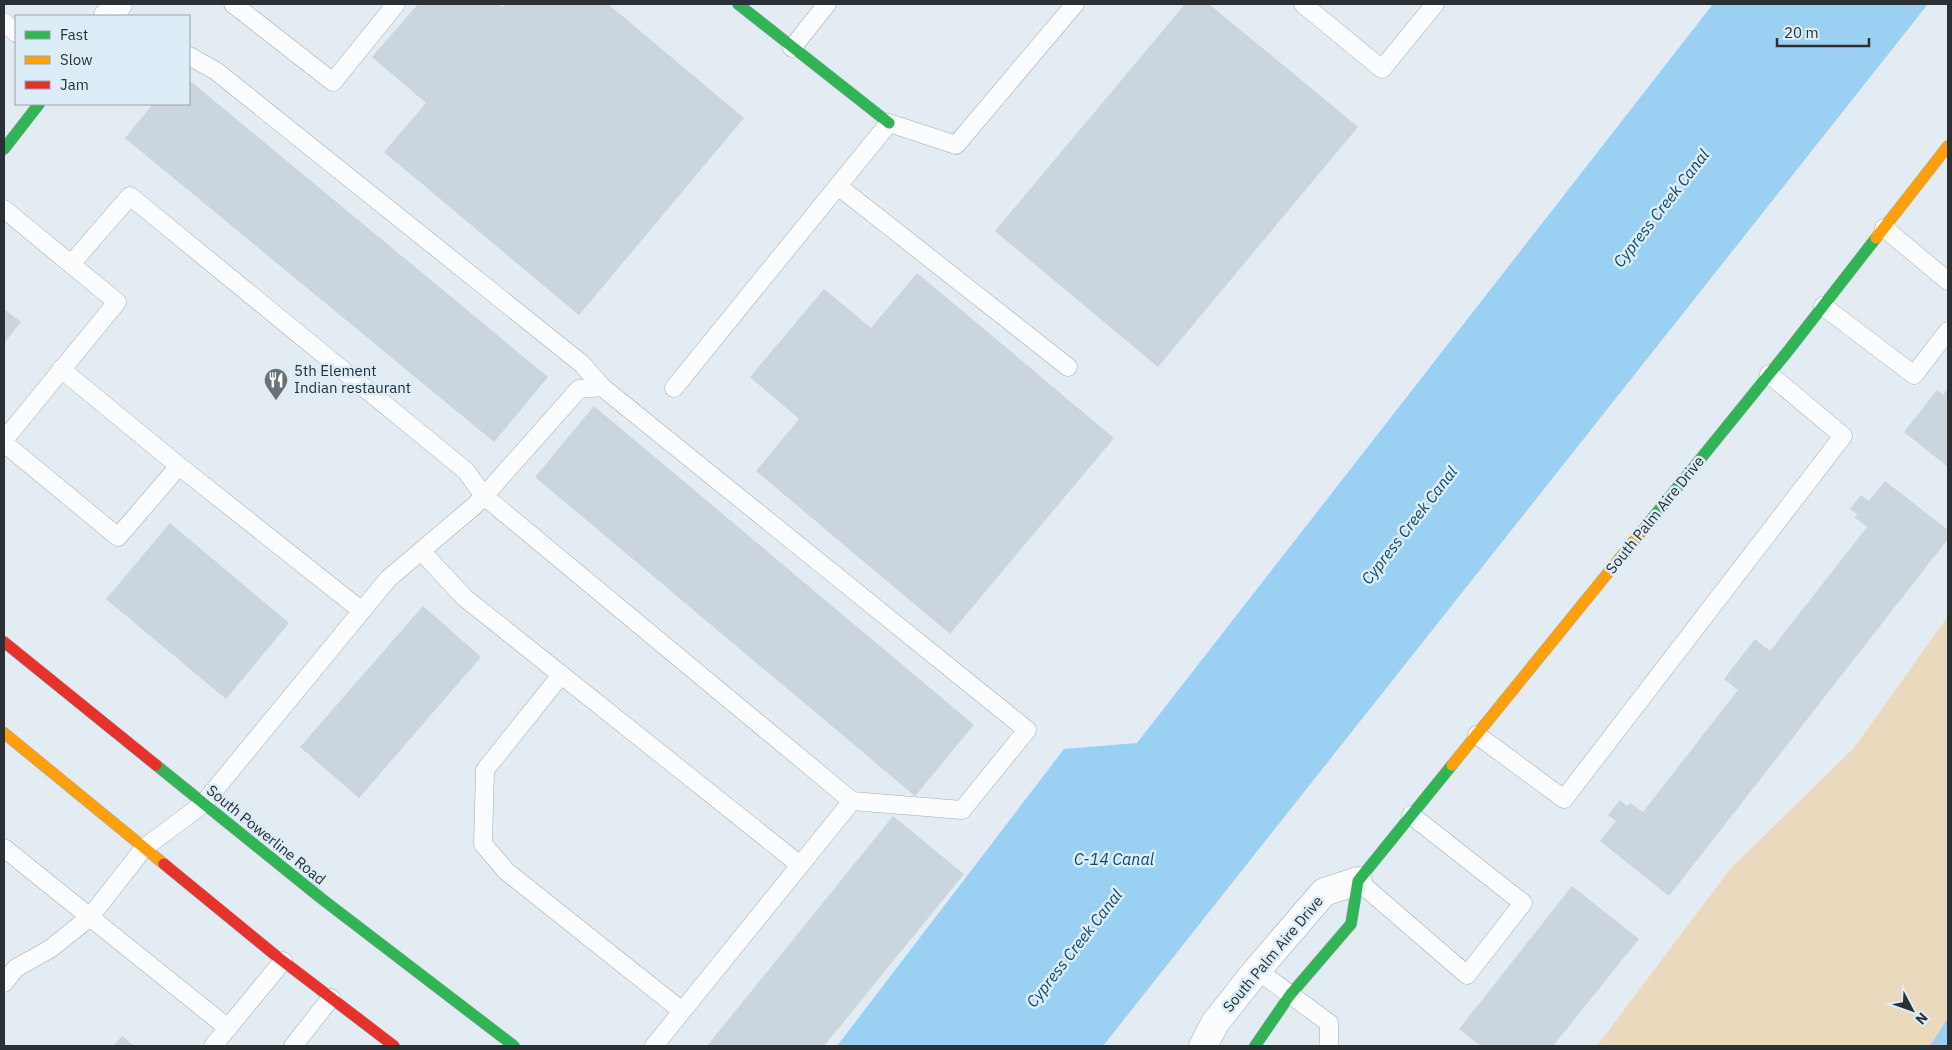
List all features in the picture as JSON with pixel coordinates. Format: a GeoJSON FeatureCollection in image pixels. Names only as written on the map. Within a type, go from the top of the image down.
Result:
{"type":"FeatureCollection","features":[{"type":"Feature","properties":{"kind":"street"},"geometry":{"type":"LineString","coordinates":[[738,4],[889,123]]}},
{"type":"Feature","properties":{"kind":"street"},"geometry":{"type":"LineString","coordinates":[[4,149],[38,105]]}},
{"type":"Feature","properties":{"kind":"street","name":"South Palm Aire Drive"},"geometry":{"type":"LineString","coordinates":[[1255,1046],[1290,995],[1351,924],[1358,881],[1769,374],[1948,146]]}},
{"type":"Feature","properties":{"kind":"street","name":"South Powerline Road"},"geometry":{"type":"LineString","coordinates":[[4,642],[322,899],[514,1046]]}},
{"type":"Feature","properties":{"kind":"street"},"geometry":{"type":"LineString","coordinates":[[4,734],[283,961],[394,1046]]}},
{"type":"Feature","properties":{"kind":"street","name":"South Palm Aire Drive"},"geometry":{"type":"LineString","coordinates":[[1203,1046],[1215,1023],[1257,970],[1324,892],[1358,881]]}},
{"type":"Feature","properties":{"kind":"lane"},"geometry":{"type":"LineString","coordinates":[[233,4],[333,82],[396,4]]}},
{"type":"Feature","properties":{"kind":"lane"},"geometry":{"type":"LineString","coordinates":[[792,48],[827,4]]}},
{"type":"Feature","properties":{"kind":"lane"},"geometry":{"type":"LineString","coordinates":[[674,388],[889,123],[956,145],[1075,4]]}},
{"type":"Feature","properties":{"kind":"lane"},"geometry":{"type":"LineString","coordinates":[[1303,4],[1382,69],[1434,4]]}},
{"type":"Feature","properties":{"kind":"lane"},"geometry":{"type":"LineString","coordinates":[[4,22],[15,32]]}},
{"type":"Feature","properties":{"kind":"lane"},"geometry":{"type":"LineString","coordinates":[[71,264],[130,196],[466,471],[484,496],[852,800],[962,810],[1027,730],[602,387],[582,364],[216,70],[190,57]]}},
{"type":"Feature","properties":{"kind":"lane"},"geometry":{"type":"LineString","coordinates":[[838,186],[1068,367]]}},
{"type":"Feature","properties":{"kind":"lane"},"geometry":{"type":"LineString","coordinates":[[4,209],[117,302],[4,442],[118,537],[179,466]]}},
{"type":"Feature","properties":{"kind":"lane"},"geometry":{"type":"LineString","coordinates":[[1884,228],[1948,280]]}},
{"type":"Feature","properties":{"kind":"lane"},"geometry":{"type":"LineString","coordinates":[[1822,306],[1914,375],[1948,331]]}},
{"type":"Feature","properties":{"kind":"lane"},"geometry":{"type":"LineString","coordinates":[[62,370],[179,466],[362,611]]}},
{"type":"Feature","properties":{"kind":"lane"},"geometry":{"type":"LineString","coordinates":[[1477,735],[1564,799],[1843,436],[1769,374]]}},
{"type":"Feature","properties":{"kind":"lane"},"geometry":{"type":"LineString","coordinates":[[4,983],[16,968],[50,949],[90,917],[144,848],[203,804],[388,579],[422,552],[484,496],[579,390],[602,387]]}},
{"type":"Feature","properties":{"kind":"lane"},"geometry":{"type":"LineString","coordinates":[[422,552],[464,598],[800,865]]}},
{"type":"Feature","properties":{"kind":"lane"},"geometry":{"type":"LineString","coordinates":[[561,675],[485,770],[483,844],[506,871],[682,1011]]}},
{"type":"Feature","properties":{"kind":"lane"},"geometry":{"type":"LineString","coordinates":[[654,1046],[852,800]]}},
{"type":"Feature","properties":{"kind":"lane"},"geometry":{"type":"LineString","coordinates":[[1358,881],[1467,975],[1523,903],[1411,815]]}},
{"type":"Feature","properties":{"kind":"lane"},"geometry":{"type":"LineString","coordinates":[[4,848],[228,1028]]}},
{"type":"Feature","properties":{"kind":"lane"},"geometry":{"type":"LineString","coordinates":[[213,1046],[283,961]]}},
{"type":"Feature","properties":{"kind":"lane"},"geometry":{"type":"LineString","coordinates":[[1257,970],[1329,1024],[1329,1046]]}},
{"type":"Feature","properties":{"kind":"lane"},"geometry":{"type":"LineString","coordinates":[[293,1046],[331,998]]}},
{"type":"Feature","properties":{"kind":"shaded area"},"geometry":{"type":"Polygon","coordinates":[[[1948,616],[1948,1046],[1597,1046],[1731,868],[1854,748],[1948,616]]]}},
{"type":"Feature","properties":{"kind":"water","name":"C-14 Canal"},"geometry":{"type":"Polygon","coordinates":[[[1713,4],[1928,4],[1103,1046],[837,1046],[1064,749],[1137,743],[1713,4]]]}},
{"type":"Feature","properties":{"kind":"water"},"geometry":{"type":"Polygon","coordinates":[[[1948,1018],[1948,1046],[1930,1046],[1948,1018]]]}},
{"type":"Feature","properties":{"kind":"building"},"geometry":{"type":"Polygon","coordinates":[[[418,4],[499,4],[502,7],[505,4],[608,4],[744,118],[579,315],[384,152],[426,103],[372,57],[418,4]]]}},
{"type":"Feature","properties":{"kind":"building"},"geometry":{"type":"Polygon","coordinates":[[[1185,4],[1209,4],[1358,127],[1158,367],[995,231],[1185,4]]]}},
{"type":"Feature","properties":{"kind":"building"},"geometry":{"type":"Polygon","coordinates":[[[190,81],[548,377],[494,442],[125,138],[152,105],[190,105],[190,81]]]}},
{"type":"Feature","properties":{"kind":"building"},"geometry":{"type":"Polygon","coordinates":[[[917,273],[1114,438],[950,634],[756,471],[799,419],[750,377],[824,289],[871,328],[917,273]]]}},
{"type":"Feature","properties":{"kind":"building"},"geometry":{"type":"Polygon","coordinates":[[[4,309],[21,322],[4,343],[4,309]]]}},
{"type":"Feature","properties":{"kind":"building"},"geometry":{"type":"Polygon","coordinates":[[[1948,388],[1948,467],[1904,432],[1937,390],[1943,395],[1948,388]]]}},
{"type":"Feature","properties":{"kind":"building"},"geometry":{"type":"Polygon","coordinates":[[[594,406],[974,725],[915,796],[535,477],[594,406]]]}},
{"type":"Feature","properties":{"kind":"building"},"geometry":{"type":"Polygon","coordinates":[[[1885,481],[1948,530],[1948,539],[1669,896],[1600,841],[1616,821],[1608,815],[1620,800],[1627,806],[1630,803],[1643,812],[1738,690],[1724,679],[1755,639],[1770,651],[1867,527],[1854,517],[1857,514],[1850,509],[1861,495],[1869,501],[1885,481]]]}},
{"type":"Feature","properties":{"kind":"building"},"geometry":{"type":"Polygon","coordinates":[[[170,523],[289,623],[226,699],[106,599],[170,523]]]}},
{"type":"Feature","properties":{"kind":"building"},"geometry":{"type":"Polygon","coordinates":[[[423,606],[481,657],[359,798],[300,747],[423,606]]]}},
{"type":"Feature","properties":{"kind":"building"},"geometry":{"type":"Polygon","coordinates":[[[893,816],[964,874],[824,1046],[707,1046],[893,816]]]}},
{"type":"Feature","properties":{"kind":"building"},"geometry":{"type":"Polygon","coordinates":[[[1572,886],[1639,939],[1553,1046],[1481,1046],[1459,1029],[1572,886]]]}},
{"type":"Feature","properties":{"kind":"building"},"geometry":{"type":"Polygon","coordinates":[[[122,1036],[134,1046],[113,1046],[122,1036]]]}},
{"type":"Feature","properties":{"kind":"traffic: fast"},"geometry":{"type":"LineString","coordinates":[[738,4],[889,123]]}},
{"type":"Feature","properties":{"kind":"traffic: fast"},"geometry":{"type":"LineString","coordinates":[[4,149],[38,105]]}},
{"type":"Feature","properties":{"kind":"traffic: fast"},"geometry":{"type":"LineString","coordinates":[[1646,526],[1788,351],[1876,238]]}},
{"type":"Feature","properties":{"kind":"traffic: fast"},"geometry":{"type":"LineString","coordinates":[[156,765],[322,899],[514,1046]]}},
{"type":"Feature","properties":{"kind":"traffic: fast"},"geometry":{"type":"LineString","coordinates":[[1255,1046],[1290,995],[1351,924],[1358,881],[1452,765]]}},
{"type":"Feature","properties":{"kind":"traffic: slow"},"geometry":{"type":"LineString","coordinates":[[1876,238],[1948,146]]}},
{"type":"Feature","properties":{"kind":"traffic: slow"},"geometry":{"type":"LineString","coordinates":[[1452,765],[1646,526]]}},
{"type":"Feature","properties":{"kind":"traffic: slow"},"geometry":{"type":"LineString","coordinates":[[4,733],[164,864]]}},
{"type":"Feature","properties":{"kind":"traffic: jam"},"geometry":{"type":"LineString","coordinates":[[4,642],[156,765]]}},
{"type":"Feature","properties":{"kind":"traffic: jam"},"geometry":{"type":"LineString","coordinates":[[164,864],[275,955],[394,1046]]}},
{"type":"Feature","properties":{"kind":"place","name":"5th Element Indian restaurant"},"geometry":{"type":"Point","coordinates":[276,401]}},
{"type":"Feature","properties":{"kind":"water label","name":"Cypress Creek Canal"},"geometry":{"type":"Point","coordinates":[1661,208]}},
{"type":"Feature","properties":{"kind":"water label","name":"Cypress Creek Canal"},"geometry":{"type":"Point","coordinates":[1409,525]}},
{"type":"Feature","properties":{"kind":"water label","name":"Cypress Creek Canal"},"geometry":{"type":"Point","coordinates":[1074,948]}}]}
